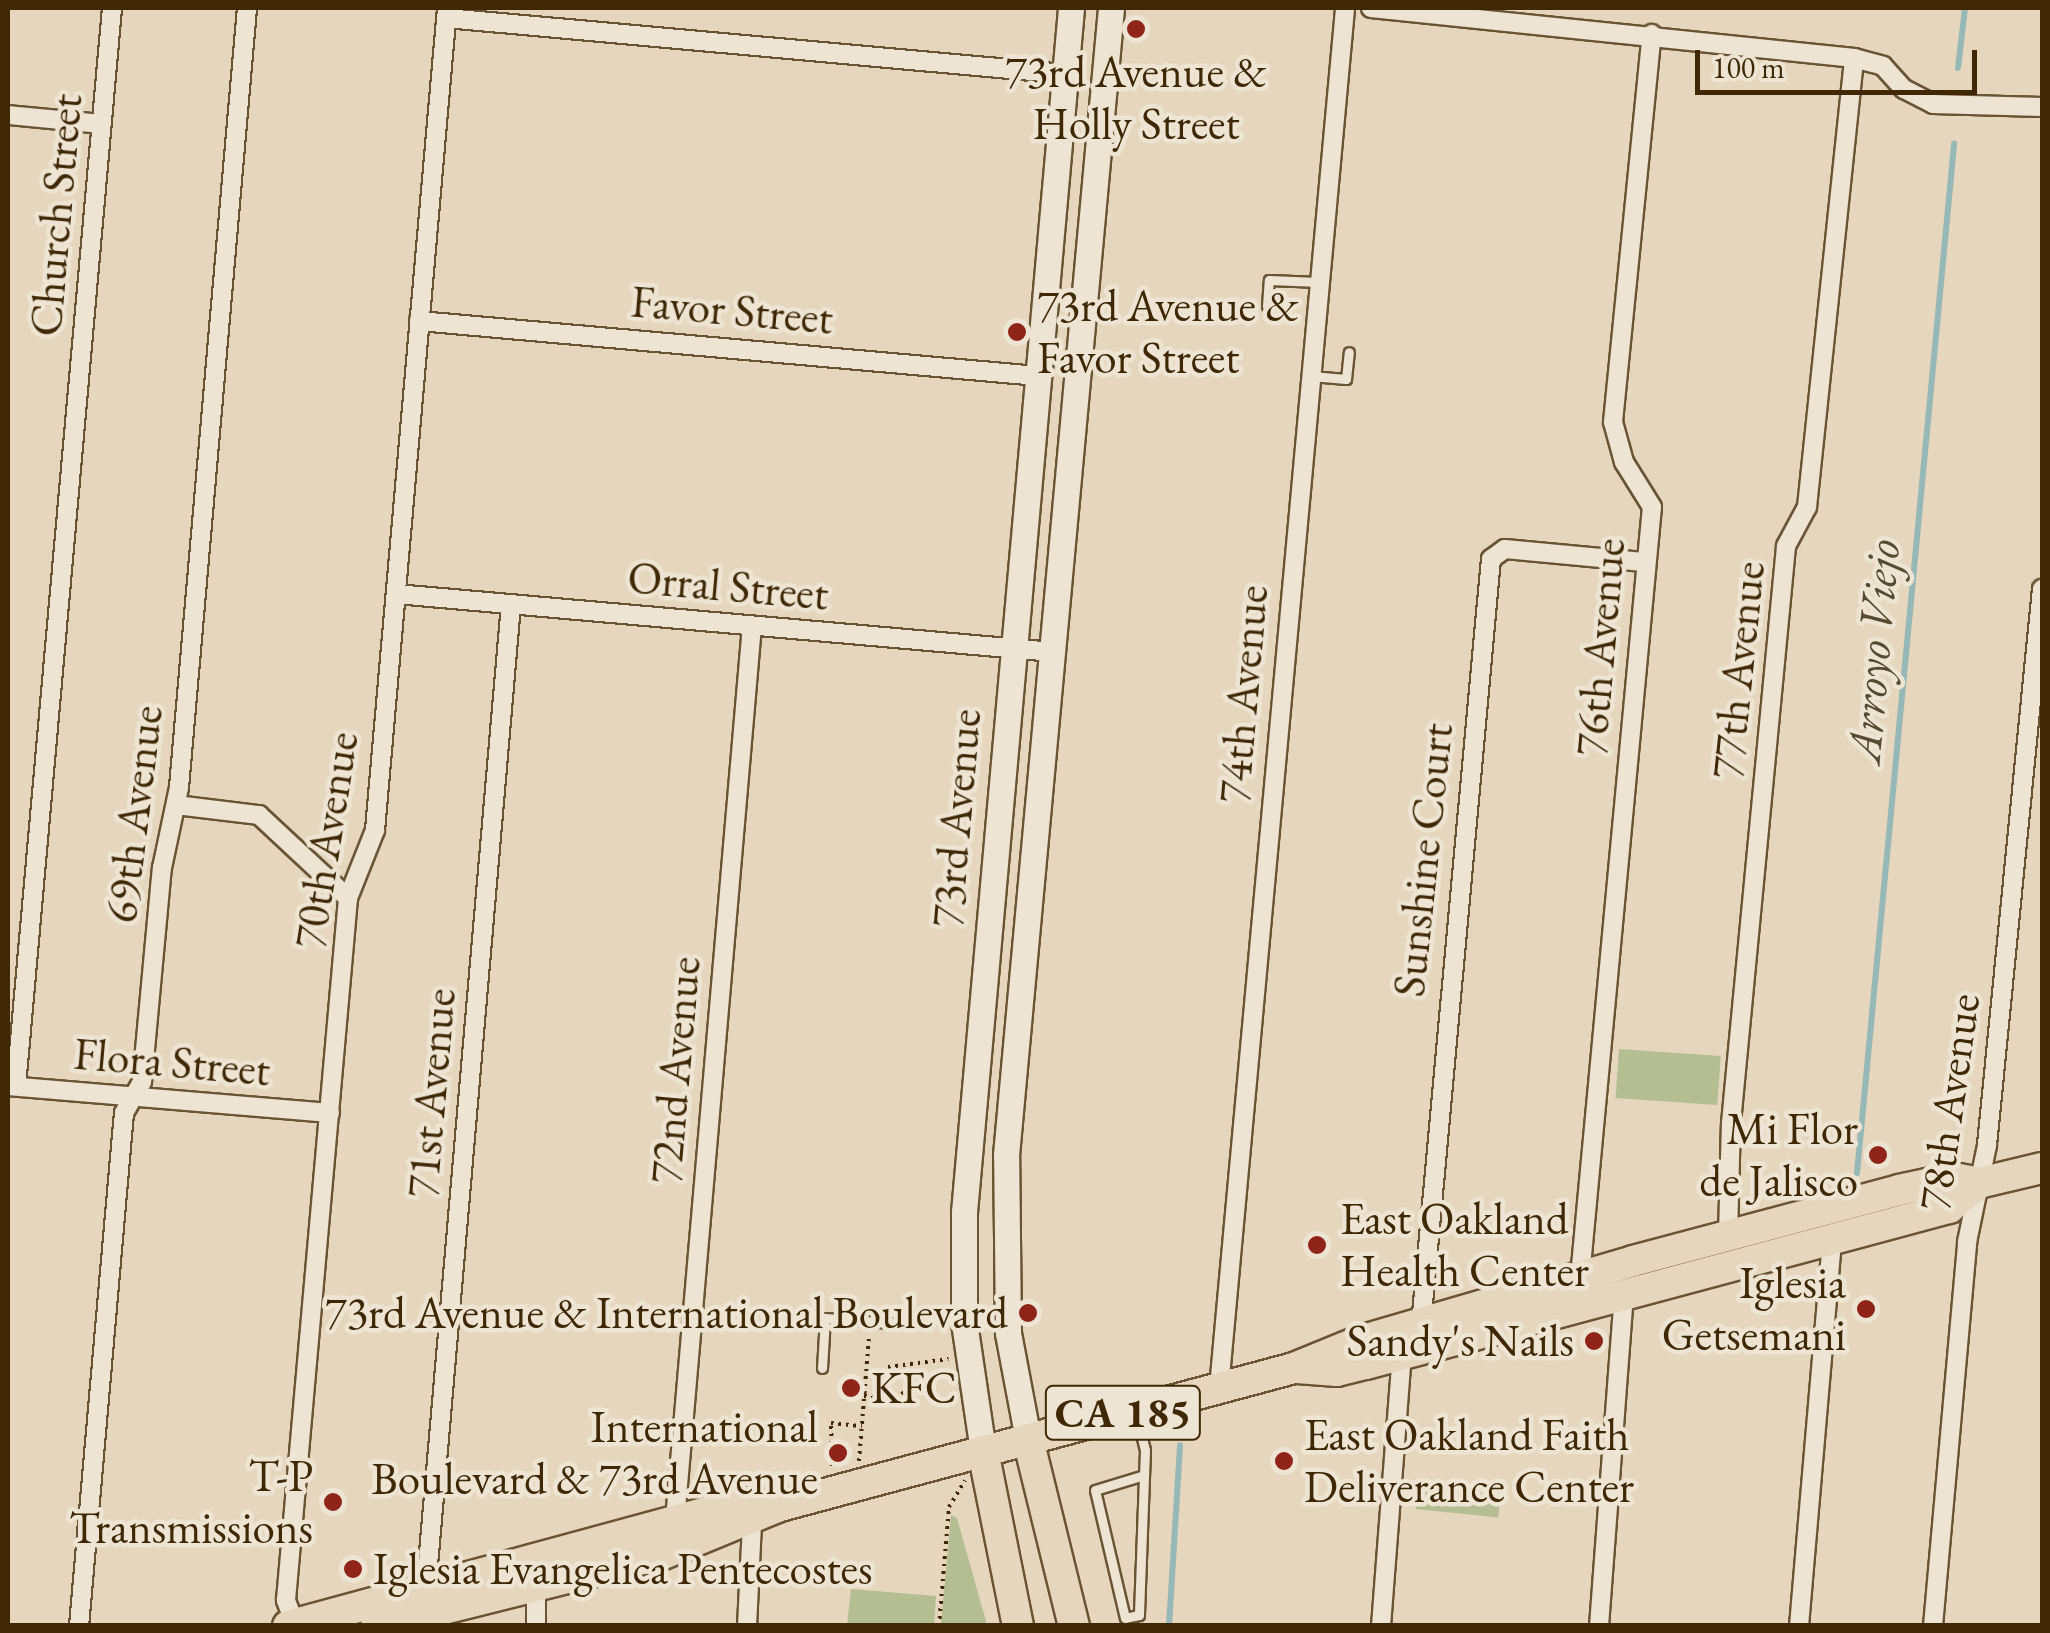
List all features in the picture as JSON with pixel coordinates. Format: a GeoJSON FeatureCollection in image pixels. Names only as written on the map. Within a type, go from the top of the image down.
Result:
{"type":"FeatureCollection","features":[{"type":"Feature","properties":{"kind":"main road","name":"73rd Avenue"},"geometry":{"type":"LineString","coordinates":[[983,1452],[968,1357],[964,1212],[1071,8]]}},
{"type":"Feature","properties":{"kind":"main road","name":"73rd Avenue"},"geometry":{"type":"LineString","coordinates":[[1028,1439],[1008,1333],[1006,1155],[1110,8]]}},
{"type":"Feature","properties":{"kind":"main road","name":"CA 185"},"geometry":{"type":"LineString","coordinates":[[394,1623],[536,1590],[752,1522],[780,1506],[1294,1368],[1328,1351],[1728,1235],[1954,1178],[1979,1183],[2042,1168]]}},
{"type":"Feature","properties":{"kind":"main road","name":"CA 185"},"geometry":{"type":"LineString","coordinates":[[1294,1368],[1337,1371],[1948,1208],[1979,1183]]}},
{"type":"Feature","properties":{"kind":"main road"},"geometry":{"type":"LineString","coordinates":[[1028,1439],[1074,1626]]}},
{"type":"Feature","properties":{"kind":"main road"},"geometry":{"type":"LineString","coordinates":[[983,1452],[1018,1626]]}},
{"type":"Feature","properties":{"kind":"main road","name":"CA 185"},"geometry":{"type":"LineString","coordinates":[[292,1625],[741,1503],[780,1506]]}},
{"type":"Feature","properties":{"kind":"street","name":"Church Street"},"geometry":{"type":"LineString","coordinates":[[12,1086],[112,8]]}},
{"type":"Feature","properties":{"kind":"street","name":"69th Avenue"},"geometry":{"type":"LineString","coordinates":[[79,1626],[124,1113],[142,1082],[162,868],[176,806],[247,8]]}},
{"type":"Feature","properties":{"kind":"street","name":"74th Avenue"},"geometry":{"type":"LineString","coordinates":[[1219,1388],[1345,8]]}},
{"type":"Feature","properties":{"kind":"street"},"geometry":{"type":"LineString","coordinates":[[1371,8],[1652,34],[1854,58],[1883,66],[1904,89],[1934,104],[2042,107]]}},
{"type":"Feature","properties":{"kind":"street"},"geometry":{"type":"LineString","coordinates":[[447,13],[1065,74]]}},
{"type":"Feature","properties":{"kind":"street","name":"70th Avenue"},"geometry":{"type":"LineString","coordinates":[[292,1625],[286,1600],[348,898],[376,830],[447,13]]}},
{"type":"Feature","properties":{"kind":"street","name":"76th Avenue"},"geometry":{"type":"LineString","coordinates":[[1580,1277],[1643,562],[1652,507],[1624,462],[1612,422],[1652,34]]}},
{"type":"Feature","properties":{"kind":"street","name":"77th Avenue"},"geometry":{"type":"LineString","coordinates":[[1728,1235],[1730,1123],[1786,546],[1806,507],[1854,58]]}},
{"type":"Feature","properties":{"kind":"street"},"geometry":{"type":"LineString","coordinates":[[8,115],[101,124]]}},
{"type":"Feature","properties":{"kind":"street","name":"Favor Street"},"geometry":{"type":"LineString","coordinates":[[419,320],[1038,376]]}},
{"type":"Feature","properties":{"kind":"street","name":"Sunshine Court"},"geometry":{"type":"LineString","coordinates":[[1421,1325],[1491,559],[1505,549],[1643,562]]}},
{"type":"Feature","properties":{"kind":"street","name":"78th Avenue"},"geometry":{"type":"LineString","coordinates":[[1934,1626],[1967,1242],[1979,1183],[2033,799],[2042,589]]}},
{"type":"Feature","properties":{"kind":"street","name":"Orral Street"},"geometry":{"type":"LineString","coordinates":[[396,594],[1053,652]]}},
{"type":"Feature","properties":{"kind":"street","name":"71st Avenue"},"geometry":{"type":"LineString","coordinates":[[426,1588],[511,604]]}},
{"type":"Feature","properties":{"kind":"street","name":"72nd Avenue"},"geometry":{"type":"LineString","coordinates":[[675,1520],[752,626]]}},
{"type":"Feature","properties":{"kind":"street"},"geometry":{"type":"LineString","coordinates":[[176,806],[259,815],[348,898]]}},
{"type":"Feature","properties":{"kind":"street","name":"Flora Street"},"geometry":{"type":"LineString","coordinates":[[12,1086],[330,1113]]}},
{"type":"Feature","properties":{"kind":"street"},"geometry":{"type":"LineString","coordinates":[[1800,1626],[1832,1239]]}},
{"type":"Feature","properties":{"kind":"street"},"geometry":{"type":"LineString","coordinates":[[1599,1626],[1624,1294]]}},
{"type":"Feature","properties":{"kind":"street"},"geometry":{"type":"LineString","coordinates":[[1381,1626],[1402,1354]]}},
{"type":"Feature","properties":{"kind":"street"},"geometry":{"type":"LineString","coordinates":[[747,1626],[752,1522]]}},
{"type":"Feature","properties":{"kind":"street"},"geometry":{"type":"LineString","coordinates":[[536,1590],[536,1626]]}},
{"type":"Feature","properties":{"kind":"lane"},"geometry":{"type":"LineString","coordinates":[[1267,306],[1269,280],[1319,282]]}},
{"type":"Feature","properties":{"kind":"lane"},"geometry":{"type":"LineString","coordinates":[[1311,376],[1346,379],[1350,352]]}},
{"type":"Feature","properties":{"kind":"lane"},"geometry":{"type":"LineString","coordinates":[[822,1368],[825,1318],[892,1323]]}},
{"type":"Feature","properties":{"kind":"lane"},"geometry":{"type":"LineString","coordinates":[[1135,1410],[1145,1450],[1141,1476],[1139,1616],[1125,1618],[1096,1490],[1141,1476]]}},
{"type":"Feature","properties":{"kind":"path"},"geometry":{"type":"LineString","coordinates":[[846,1488],[862,1426],[870,1322]]}},
{"type":"Feature","properties":{"kind":"path"},"geometry":{"type":"LineString","coordinates":[[888,1367],[968,1357]]}},
{"type":"Feature","properties":{"kind":"path"},"geometry":{"type":"LineString","coordinates":[[864,1396],[896,1399],[908,1388]]}},
{"type":"Feature","properties":{"kind":"path"},"geometry":{"type":"LineString","coordinates":[[846,1488],[831,1423],[862,1426]]}},
{"type":"Feature","properties":{"kind":"path"},"geometry":{"type":"LineString","coordinates":[[938,1626],[949,1507],[983,1452]]}},
{"type":"Feature","properties":{"kind":"green space"},"geometry":{"type":"Polygon","coordinates":[[[1619,1049],[1721,1056],[1717,1105],[1616,1098],[1619,1049]]]}},
{"type":"Feature","properties":{"kind":"green space"},"geometry":{"type":"Polygon","coordinates":[[[1418,1487],[1501,1496],[1498,1518],[1416,1509],[1418,1487]]]}},
{"type":"Feature","properties":{"kind":"green space"},"geometry":{"type":"Polygon","coordinates":[[[951,1515],[957,1518],[987,1625],[941,1625],[951,1515]]]}},
{"type":"Feature","properties":{"kind":"green space"},"geometry":{"type":"Polygon","coordinates":[[[851,1589],[936,1596],[934,1625],[847,1625],[851,1589]]]}},
{"type":"Feature","properties":{"kind":"waterway","name":"Arroyo Viejo"},"geometry":{"type":"LineString","coordinates":[[1958,68],[1965,8]]}},
{"type":"Feature","properties":{"kind":"waterway","name":"Arroyo Viejo"},"geometry":{"type":"LineString","coordinates":[[1857,1173],[1954,144]]}},
{"type":"Feature","properties":{"kind":"waterway","name":"Arroyo Viejo"},"geometry":{"type":"LineString","coordinates":[[1169,1626],[1180,1445]]}},
{"type":"Feature","properties":{"kind":"place","name":"73rd Avenue & Holly Street"},"geometry":{"type":"Point","coordinates":[1136,29]}},
{"type":"Feature","properties":{"kind":"place","name":"73rd Avenue & Favor Street"},"geometry":{"type":"Point","coordinates":[1017,332]}},
{"type":"Feature","properties":{"kind":"place","name":"Mi Flor de Jalisco"},"geometry":{"type":"Point","coordinates":[1878,1155]}},
{"type":"Feature","properties":{"kind":"place","name":"East Oakland Health Center"},"geometry":{"type":"Point","coordinates":[1317,1245]}},
{"type":"Feature","properties":{"kind":"place","name":"Iglesia Getsemani"},"geometry":{"type":"Point","coordinates":[1866,1309]}},
{"type":"Feature","properties":{"kind":"place","name":"73rd Avenue & International Boulevard"},"geometry":{"type":"Point","coordinates":[1028,1313]}},
{"type":"Feature","properties":{"kind":"place","name":"Sandy's Nails"},"geometry":{"type":"Point","coordinates":[1594,1341]}},
{"type":"Feature","properties":{"kind":"place","name":"KFC"},"geometry":{"type":"Point","coordinates":[851,1388]}},
{"type":"Feature","properties":{"kind":"place","name":"International Boulevard & 73rd Avenue"},"geometry":{"type":"Point","coordinates":[838,1453]}},
{"type":"Feature","properties":{"kind":"place","name":"East Oakland Faith Deliverance Center"},"geometry":{"type":"Point","coordinates":[1284,1461]}},
{"type":"Feature","properties":{"kind":"place","name":"T-P Transmissions"},"geometry":{"type":"Point","coordinates":[333,1502]}},
{"type":"Feature","properties":{"kind":"place","name":"Iglesia Evangelica Pentecostes"},"geometry":{"type":"Point","coordinates":[353,1569]}}]}
